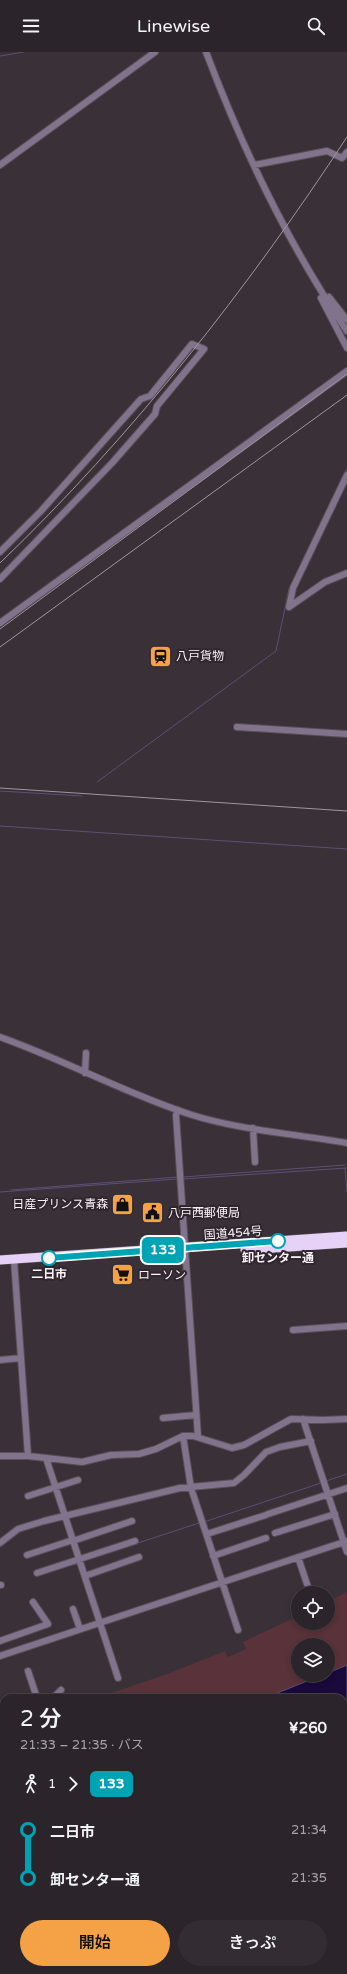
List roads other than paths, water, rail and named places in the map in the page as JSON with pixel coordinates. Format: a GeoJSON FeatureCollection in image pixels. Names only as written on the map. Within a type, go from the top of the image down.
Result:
{"type":"FeatureCollection","features":[{"type":"Feature","properties":{"kind":"highway","name":"国道454号"},"geometry":{"type":"LineString","coordinates":[[0,1266],[14,1263],[184,1251],[347,1236]]}},
{"type":"Feature","properties":{"kind":"highway","name":"国道454号"},"geometry":{"type":"LineString","coordinates":[[184,1251],[347,1244]]}},
{"type":"Feature","properties":{"kind":"highway","name":"国道454号"},"geometry":{"type":"LineString","coordinates":[[0,1260],[14,1263]]}},
{"type":"Feature","properties":{"kind":"street"},"geometry":{"type":"LineString","coordinates":[[0,165],[155,52]]}},
{"type":"Feature","properties":{"kind":"street"},"geometry":{"type":"LineString","coordinates":[[206,52],[240,137],[288,234],[309,271],[347,331]]}},
{"type":"Feature","properties":{"kind":"street"},"geometry":{"type":"LineString","coordinates":[[254,165],[327,151],[342,158],[347,152]]}},
{"type":"Feature","properties":{"kind":"street"},"geometry":{"type":"LineString","coordinates":[[309,271],[347,320]]}},
{"type":"Feature","properties":{"kind":"street"},"geometry":{"type":"LineString","coordinates":[[309,271],[319,294],[347,348]]}},
{"type":"Feature","properties":{"kind":"street"},"geometry":{"type":"LineString","coordinates":[[0,552],[41,511],[141,400],[150,396],[192,344],[204,349],[157,406],[155,414],[112,463],[0,579]]}},
{"type":"Feature","properties":{"kind":"street"},"geometry":{"type":"LineString","coordinates":[[0,623],[347,371]]}},
{"type":"Feature","properties":{"kind":"street"},"geometry":{"type":"LineString","coordinates":[[146,398],[157,406]]}},
{"type":"Feature","properties":{"kind":"street"},"geometry":{"type":"LineString","coordinates":[[347,475],[293,588],[288,607],[325,582],[347,573]]}},
{"type":"Feature","properties":{"kind":"street"},"geometry":{"type":"LineString","coordinates":[[237,727],[347,734]]}},
{"type":"Feature","properties":{"kind":"street"},"geometry":{"type":"LineString","coordinates":[[0,1037],[30,1048],[84,1073],[178,1110],[213,1121],[347,1143]]}},
{"type":"Feature","properties":{"kind":"street"},"geometry":{"type":"LineString","coordinates":[[84,1073],[86,1053]]}},
{"type":"Feature","properties":{"kind":"street"},"geometry":{"type":"LineString","coordinates":[[178,1110],[176,1115],[184,1251],[198,1437]]}},
{"type":"Feature","properties":{"kind":"street"},"geometry":{"type":"LineString","coordinates":[[253,1128],[255,1162]]}},
{"type":"Feature","properties":{"kind":"street"},"geometry":{"type":"LineString","coordinates":[[14,1263],[28,1456]]}},
{"type":"Feature","properties":{"kind":"street"},"geometry":{"type":"LineString","coordinates":[[293,1330],[347,1326]]}},
{"type":"Feature","properties":{"kind":"street"},"geometry":{"type":"LineString","coordinates":[[0,1360],[21,1358]]}},
{"type":"Feature","properties":{"kind":"street"},"geometry":{"type":"LineString","coordinates":[[163,1418],[196,1415]]}},
{"type":"Feature","properties":{"kind":"street"},"geometry":{"type":"LineString","coordinates":[[0,1456],[28,1456],[82,1462],[111,1455],[139,1454],[156,1449],[183,1436],[198,1437],[226,1447],[237,1447],[290,1419],[347,1419]]}},
{"type":"Feature","properties":{"kind":"street"},"geometry":{"type":"LineString","coordinates":[[303,1419],[345,1541],[347,1552]]}},
{"type":"Feature","properties":{"kind":"street"},"geometry":{"type":"LineString","coordinates":[[183,1436],[191,1488],[238,1630]]}},
{"type":"Feature","properties":{"kind":"street"},"geometry":{"type":"LineString","coordinates":[[0,1543],[18,1529],[65,1516],[180,1488],[234,1483],[244,1476],[266,1452],[280,1447],[311,1441]]}},
{"type":"Feature","properties":{"kind":"street"},"geometry":{"type":"LineString","coordinates":[[46,1458],[118,1678]]}},
{"type":"Feature","properties":{"kind":"street"},"geometry":{"type":"LineString","coordinates":[[28,1496],[78,1480]]}},
{"type":"Feature","properties":{"kind":"street"},"geometry":{"type":"LineString","coordinates":[[207,1534],[347,1488]]}},
{"type":"Feature","properties":{"kind":"street"},"geometry":{"type":"LineString","coordinates":[[275,1533],[335,1514]]}},
{"type":"Feature","properties":{"kind":"street"},"geometry":{"type":"LineString","coordinates":[[27,1555],[132,1521]]}},
{"type":"Feature","properties":{"kind":"street"},"geometry":{"type":"LineString","coordinates":[[214,1556],[266,1538]]}},
{"type":"Feature","properties":{"kind":"street"},"geometry":{"type":"LineString","coordinates":[[37,1574],[135,1541]]}},
{"type":"Feature","properties":{"kind":"street"},"geometry":{"type":"LineString","coordinates":[[0,1656],[345,1541]]}},
{"type":"Feature","properties":{"kind":"street"},"geometry":{"type":"LineString","coordinates":[[85,1576],[139,1557]]}},
{"type":"Feature","properties":{"kind":"street"},"geometry":{"type":"LineString","coordinates":[[298,1557],[308,1586]]}},
{"type":"Feature","properties":{"kind":"street"},"geometry":{"type":"LineString","coordinates":[[0,1641],[48,1624],[33,1602]]}},
{"type":"Feature","properties":{"kind":"street"},"geometry":{"type":"LineString","coordinates":[[73,1609],[80,1629]]}},
{"type":"Feature","properties":{"kind":"street"},"geometry":{"type":"LineString","coordinates":[[28,1671],[36,1694]]}},
{"type":"Feature","properties":{"kind":"street"},"geometry":{"type":"LineString","coordinates":[[57,1694],[61,1690]]}},
{"type":"Feature","properties":{"kind":"waterway"},"geometry":{"type":"LineString","coordinates":[[0,56],[24,52]]}},
{"type":"Feature","properties":{"kind":"waterway"},"geometry":{"type":"LineString","coordinates":[[345,473],[347,469]]}},
{"type":"Feature","properties":{"kind":"waterway"},"geometry":{"type":"LineString","coordinates":[[97,782],[276,651],[289,589],[314,537]]}},
{"type":"Feature","properties":{"kind":"waterway"},"geometry":{"type":"LineString","coordinates":[[0,791],[82,796]]}},
{"type":"Feature","properties":{"kind":"waterway"},"geometry":{"type":"LineString","coordinates":[[0,826],[347,849]]}},
{"type":"Feature","properties":{"kind":"waterway"},"geometry":{"type":"LineString","coordinates":[[34,1053],[112,1087]]}},
{"type":"Feature","properties":{"kind":"waterway"},"geometry":{"type":"LineString","coordinates":[[139,1092],[151,1097]]}},
{"type":"Feature","properties":{"kind":"waterway"},"geometry":{"type":"LineString","coordinates":[[246,1125],[334,1138]]}},
{"type":"Feature","properties":{"kind":"waterway"},"geometry":{"type":"LineString","coordinates":[[183,1177],[345,1165]]}},
{"type":"Feature","properties":{"kind":"waterway"},"geometry":{"type":"LineString","coordinates":[[345,1168],[347,1192]]}},
{"type":"Feature","properties":{"kind":"waterway"},"geometry":{"type":"LineString","coordinates":[[182,1179],[347,1168]]}},
{"type":"Feature","properties":{"kind":"waterway"},"geometry":{"type":"LineString","coordinates":[[11,1190],[178,1177]]}},
{"type":"Feature","properties":{"kind":"waterway"},"geometry":{"type":"LineString","coordinates":[[0,1192],[177,1179]]}},
{"type":"Feature","properties":{"kind":"waterway"},"geometry":{"type":"LineString","coordinates":[[326,1481],[347,1474]]}},
{"type":"Feature","properties":{"kind":"waterway"},"geometry":{"type":"LineString","coordinates":[[204,1522],[321,1483]]}},
{"type":"Feature","properties":{"kind":"waterway"},"geometry":{"type":"LineString","coordinates":[[83,1561],[199,1523]]}},
{"type":"Feature","properties":{"kind":"railway"},"geometry":{"type":"LineString","coordinates":[[0,563],[49,515],[96,464],[186,360],[269,250],[347,137]]}},
{"type":"Feature","properties":{"kind":"railway"},"geometry":{"type":"LineString","coordinates":[[0,629],[347,374]]}},
{"type":"Feature","properties":{"kind":"railway"},"geometry":{"type":"LineString","coordinates":[[0,647],[347,395]]}},
{"type":"Feature","properties":{"kind":"railway"},"geometry":{"type":"LineString","coordinates":[[0,788],[347,811]]}},
{"type":"Feature","properties":{"kind":"place","name":"八戸貨物"},"geometry":{"type":"Point","coordinates":[160,656]}},
{"type":"Feature","properties":{"kind":"place","name":"日産プリンス青森"},"geometry":{"type":"Point","coordinates":[123,1204]}},
{"type":"Feature","properties":{"kind":"place","name":"八戸西郵便局"},"geometry":{"type":"Point","coordinates":[152,1213]}},
{"type":"Feature","properties":{"kind":"place","name":"卸センター通"},"geometry":{"type":"Point","coordinates":[278,1241]}},
{"type":"Feature","properties":{"kind":"place","name":"二日市"},"geometry":{"type":"Point","coordinates":[49,1258]}},
{"type":"Feature","properties":{"kind":"place","name":"ローソン"},"geometry":{"type":"Point","coordinates":[123,1275]}}]}
